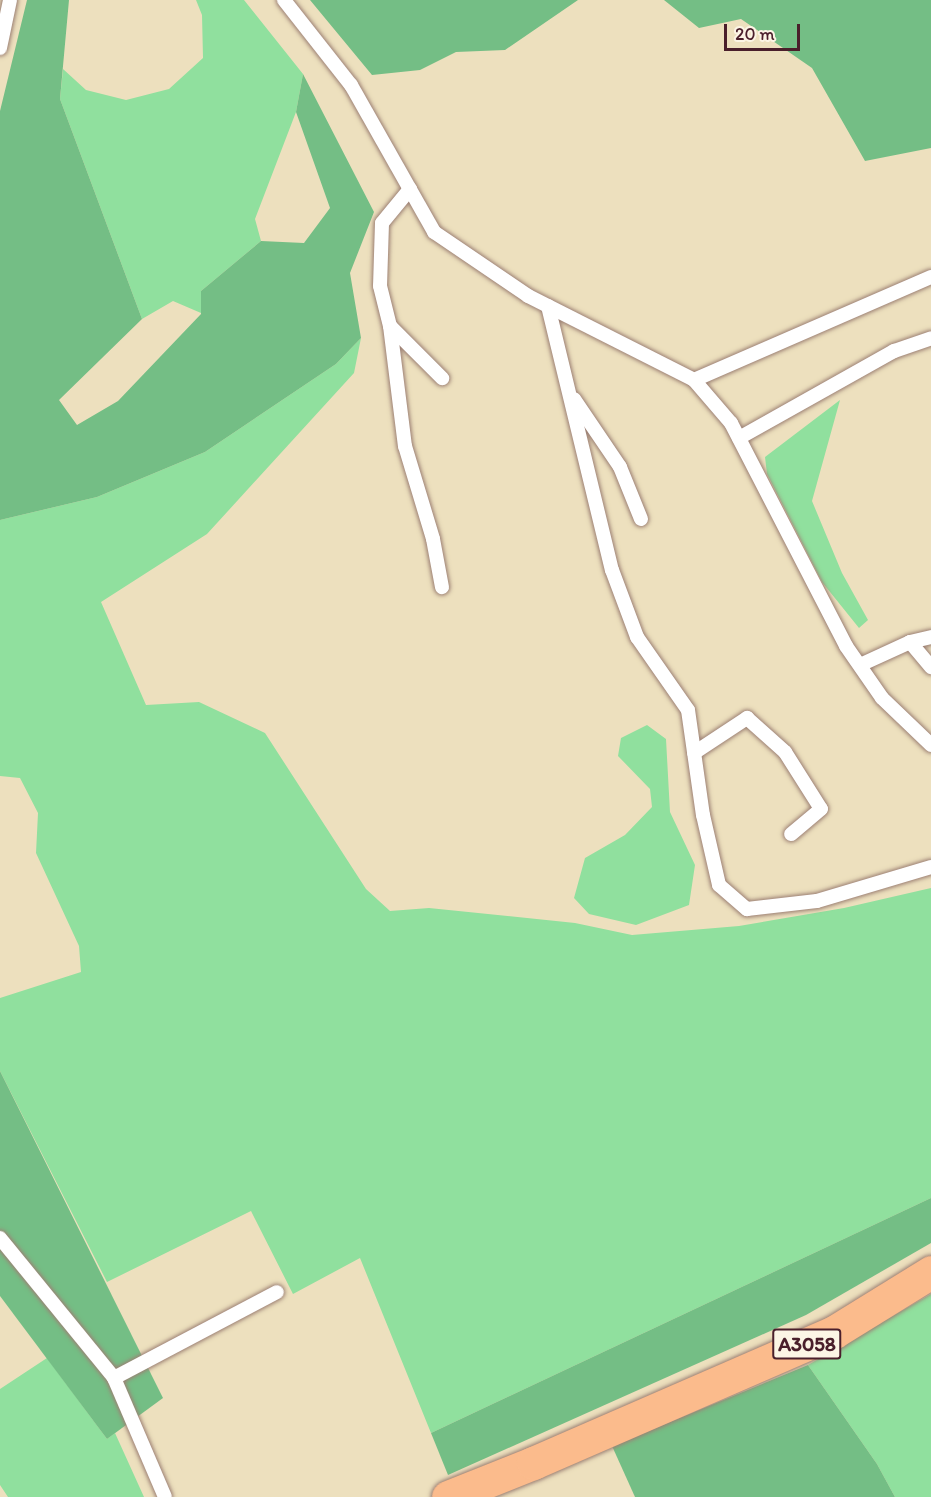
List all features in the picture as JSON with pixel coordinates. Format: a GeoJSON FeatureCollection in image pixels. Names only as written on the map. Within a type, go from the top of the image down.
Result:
{"type":"FeatureCollection","features":[{"type":"Feature","properties":{"kind":"main road","name":"A3058"},"geometry":{"type":"LineString","coordinates":[[448,1497],[533,1463],[834,1332],[931,1272]]}},
{"type":"Feature","properties":{"kind":"lane"},"geometry":{"type":"LineString","coordinates":[[0,48],[10,0]]}},
{"type":"Feature","properties":{"kind":"lane"},"geometry":{"type":"LineString","coordinates":[[284,0],[351,85],[434,232],[528,296],[694,380],[731,423],[846,645],[882,698],[931,745]]}},
{"type":"Feature","properties":{"kind":"lane"},"geometry":{"type":"LineString","coordinates":[[410,189],[382,223],[380,286],[390,326],[405,446],[434,539],[442,586]]}},
{"type":"Feature","properties":{"kind":"lane"},"geometry":{"type":"LineString","coordinates":[[694,380],[931,277]]}},
{"type":"Feature","properties":{"kind":"lane"},"geometry":{"type":"LineString","coordinates":[[548,306],[612,570],[637,637],[688,710],[703,815],[719,885],[747,909],[818,901],[931,867]]}},
{"type":"Feature","properties":{"kind":"lane"},"geometry":{"type":"LineString","coordinates":[[390,326],[442,378]]}},
{"type":"Feature","properties":{"kind":"lane"},"geometry":{"type":"LineString","coordinates":[[739,438],[894,351],[931,338]]}},
{"type":"Feature","properties":{"kind":"lane"},"geometry":{"type":"LineString","coordinates":[[569,393],[620,467],[641,519]]}},
{"type":"Feature","properties":{"kind":"lane"},"geometry":{"type":"LineString","coordinates":[[860,665],[910,642],[931,637]]}},
{"type":"Feature","properties":{"kind":"lane"},"geometry":{"type":"LineString","coordinates":[[910,642],[931,667]]}},
{"type":"Feature","properties":{"kind":"lane"},"geometry":{"type":"LineString","coordinates":[[694,753],[747,718],[785,752],[820,810],[790,834]]}},
{"type":"Feature","properties":{"kind":"lane"},"geometry":{"type":"LineString","coordinates":[[0,1238],[114,1378],[165,1497]]}},
{"type":"Feature","properties":{"kind":"lane"},"geometry":{"type":"LineString","coordinates":[[114,1378],[277,1292]]}},
{"type":"Feature","properties":{"kind":"green space"},"geometry":{"type":"Polygon","coordinates":[[[27,0],[69,0],[60,99],[142,319],[59,400],[77,425],[118,401],[201,314],[201,291],[261,241],[304,243],[330,208],[296,112],[303,74],[374,212],[350,273],[361,338],[336,364],[205,452],[97,497],[0,520],[0,111],[27,0]]]}},
{"type":"Feature","properties":{"kind":"green space"},"geometry":{"type":"Polygon","coordinates":[[[196,0],[244,0],[303,74],[296,112],[255,219],[261,241],[201,291],[201,313],[173,301],[142,319],[60,99],[63,69],[86,90],[126,100],[169,89],[203,58],[202,15],[196,0]]]}},
{"type":"Feature","properties":{"kind":"green space"},"geometry":{"type":"Polygon","coordinates":[[[310,0],[578,0],[505,50],[456,52],[420,70],[372,75],[310,0]]]}},
{"type":"Feature","properties":{"kind":"green space"},"geometry":{"type":"Polygon","coordinates":[[[664,0],[931,0],[931,148],[865,161],[812,68],[741,19],[699,28],[664,0]]]}},
{"type":"Feature","properties":{"kind":"green space"},"geometry":{"type":"Polygon","coordinates":[[[361,338],[354,373],[207,534],[101,602],[146,705],[199,702],[265,733],[366,889],[390,911],[429,908],[575,923],[632,935],[739,926],[844,908],[931,888],[931,1198],[431,1433],[360,1258],[293,1294],[251,1211],[107,1282],[0,1071],[0,998],[81,972],[79,946],[36,853],[38,813],[20,778],[0,776],[0,520],[97,497],[205,452],[336,364],[361,338]]]}},
{"type":"Feature","properties":{"kind":"green space"},"geometry":{"type":"Polygon","coordinates":[[[840,400],[812,501],[842,573],[868,620],[859,628],[822,582],[767,474],[765,457],[840,400]]]}},
{"type":"Feature","properties":{"kind":"green space"},"geometry":{"type":"Polygon","coordinates":[[[647,725],[666,739],[670,812],[695,865],[689,905],[636,925],[589,914],[574,898],[585,858],[625,835],[652,807],[650,789],[618,756],[621,738],[647,725]]]}},
{"type":"Feature","properties":{"kind":"green space"},"geometry":{"type":"Polygon","coordinates":[[[0,1071],[163,1398],[107,1439],[0,1296],[0,1071]]]}},
{"type":"Feature","properties":{"kind":"green space"},"geometry":{"type":"Polygon","coordinates":[[[931,1198],[931,1243],[806,1315],[448,1475],[431,1433],[931,1198]]]}},
{"type":"Feature","properties":{"kind":"green space"},"geometry":{"type":"Polygon","coordinates":[[[931,1294],[931,1497],[895,1497],[877,1464],[808,1365],[931,1294]]]}},
{"type":"Feature","properties":{"kind":"green space"},"geometry":{"type":"Polygon","coordinates":[[[47,1358],[107,1439],[115,1433],[144,1497],[8,1497],[0,1485],[0,1389],[47,1358]]]}},
{"type":"Feature","properties":{"kind":"green space"},"geometry":{"type":"Polygon","coordinates":[[[808,1365],[877,1464],[895,1497],[635,1497],[612,1446],[808,1365]]]}}]}
